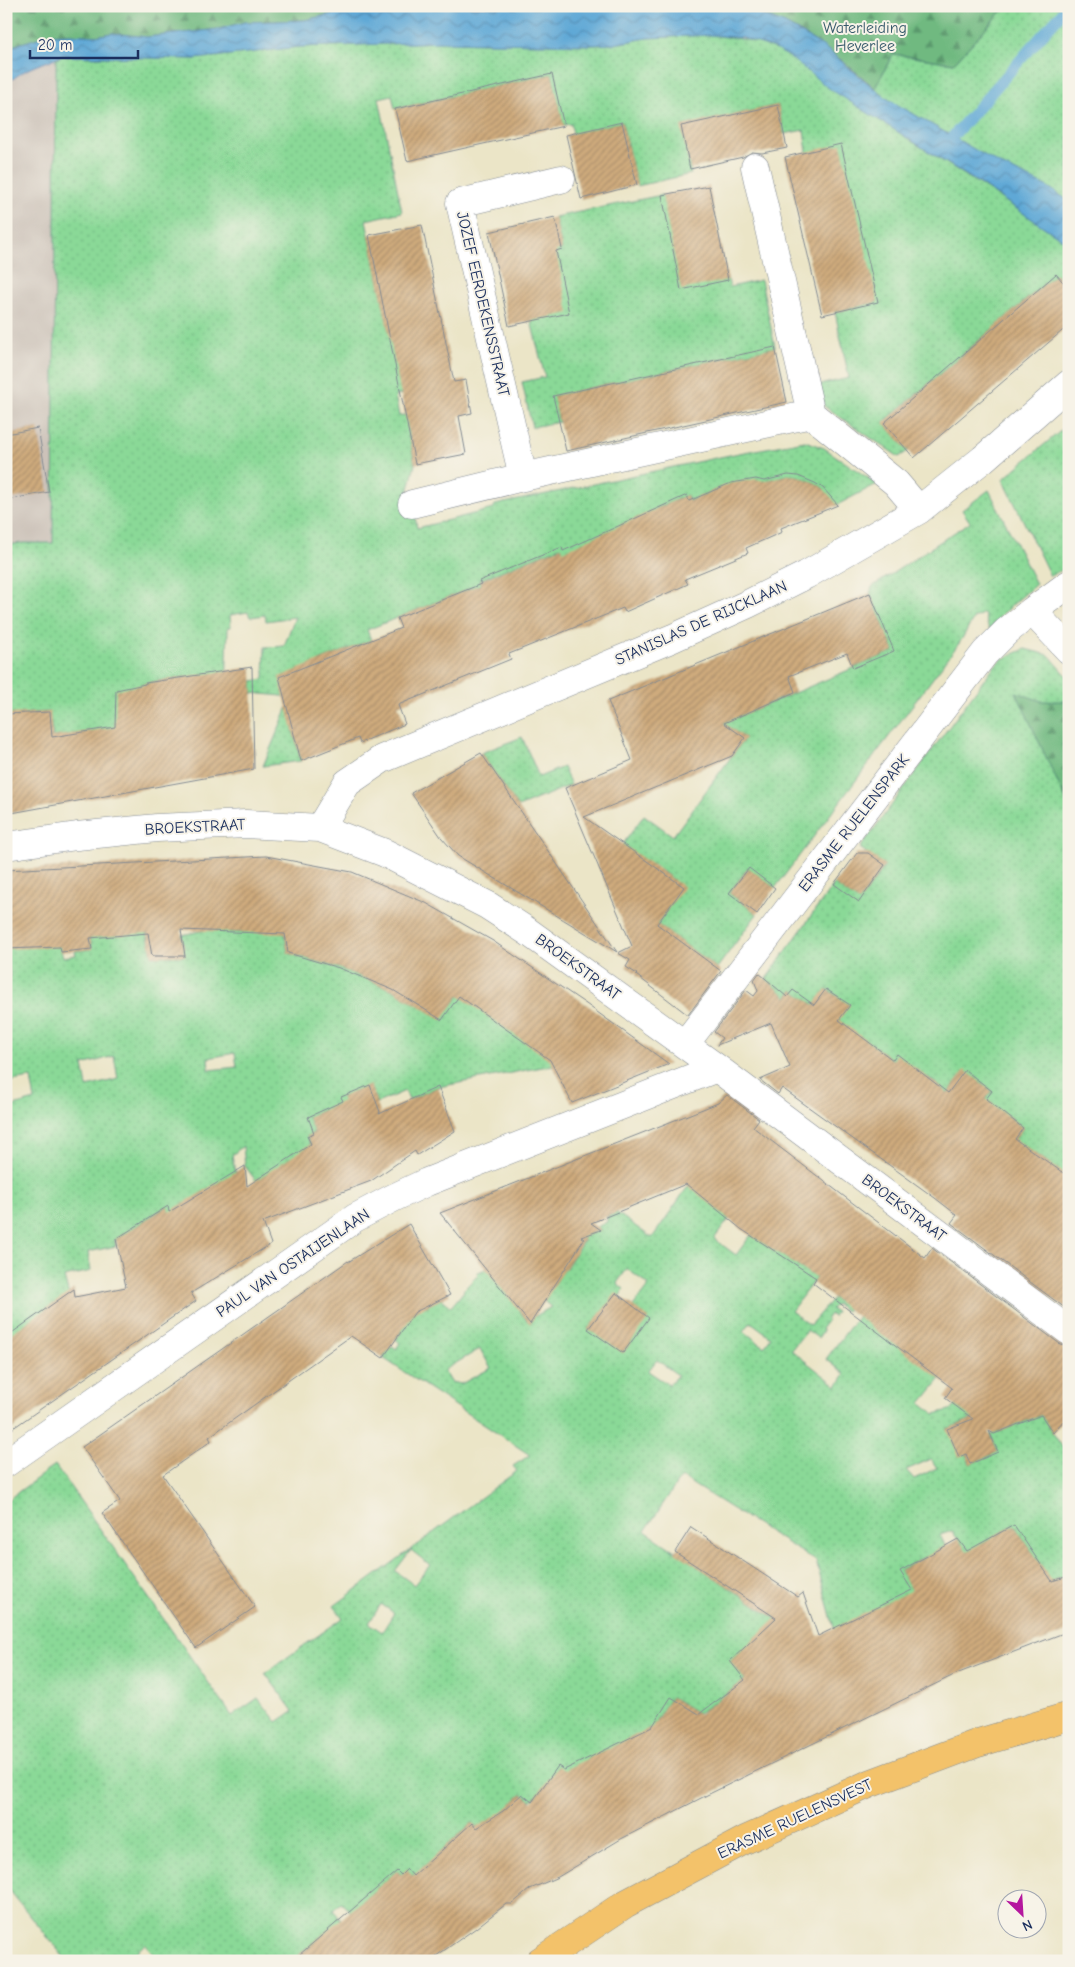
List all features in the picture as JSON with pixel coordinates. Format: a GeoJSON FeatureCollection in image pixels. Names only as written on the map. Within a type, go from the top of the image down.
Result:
{"type":"FeatureCollection","features":[{"type":"Feature","properties":{"kind":"main road","name":"ERASME RUELENSVEST"},"geometry":{"type":"LineString","coordinates":[[540,1961],[625,1904],[745,1840],[869,1784],[978,1743],[1069,1716]]}},
{"type":"Feature","properties":{"kind":"street"},"geometry":{"type":"LineString","coordinates":[[754,167],[812,414],[896,483],[919,510]]}},
{"type":"Feature","properties":{"kind":"street","name":"JOZEF EERDEKENSSTRAAT"},"geometry":{"type":"LineString","coordinates":[[523,477],[460,203],[561,179]]}},
{"type":"Feature","properties":{"kind":"street","name":"STANISLAS DE RIJCKLAAN"},"geometry":{"type":"LineString","coordinates":[[320,828],[347,783],[382,759],[736,610],[806,575],[919,510],[983,459],[1069,384]]}},
{"type":"Feature","properties":{"kind":"street"},"geometry":{"type":"LineString","coordinates":[[412,504],[523,477],[812,414]]}},
{"type":"Feature","properties":{"kind":"street","name":"ERASME RUELENSPARK"},"geometry":{"type":"LineString","coordinates":[[684,1044],[985,653],[1032,611],[1069,584]]}},
{"type":"Feature","properties":{"kind":"street"},"geometry":{"type":"LineString","coordinates":[[1032,611],[1069,650]]}},
{"type":"Feature","properties":{"kind":"street","name":"BROEKSTRAAT"},"geometry":{"type":"LineString","coordinates":[[6,846],[77,836],[157,828],[246,824],[320,828],[385,853],[487,905],[527,931],[717,1068],[1069,1331]]}},
{"type":"Feature","properties":{"kind":"street","name":"PAUL VAN OSTAIJENLAAN"},"geometry":{"type":"LineString","coordinates":[[6,1463],[355,1218],[427,1182],[717,1068]]}},
{"type":"Feature","properties":{"kind":"shaded area"},"geometry":{"type":"Polygon","coordinates":[[[56,59],[53,544],[23,543],[6,545],[6,85],[17,75],[43,62],[56,59]]]}},
{"type":"Feature","properties":{"kind":"green space"},"geometry":{"type":"Polygon","coordinates":[[[6,6],[414,6],[358,8],[305,20],[245,22],[219,29],[147,37],[112,33],[96,36],[48,35],[6,48],[6,6]]]}},
{"type":"Feature","properties":{"kind":"green space"},"geometry":{"type":"Polygon","coordinates":[[[637,6],[721,6],[657,8],[637,6]]]}},
{"type":"Feature","properties":{"kind":"green space","name":"Waterleiding Heverlee"},"geometry":{"type":"Polygon","coordinates":[[[721,6],[1006,6],[954,63],[893,54],[875,88],[823,47],[785,24],[743,9],[721,6]]]}},
{"type":"Feature","properties":{"kind":"green space"},"geometry":{"type":"Polygon","coordinates":[[[1006,6],[1069,6],[1069,201],[1048,187],[1003,166],[886,98],[875,88],[893,54],[954,63],[1006,6]]]}},
{"type":"Feature","properties":{"kind":"green space"},"geometry":{"type":"Polygon","coordinates":[[[710,35],[742,39],[773,48],[783,53],[848,100],[1069,244],[1069,289],[1056,274],[884,422],[908,451],[899,457],[824,406],[819,385],[849,378],[835,312],[877,302],[807,152],[804,130],[784,134],[778,105],[682,126],[691,174],[637,186],[622,122],[573,134],[571,124],[563,125],[552,74],[395,109],[392,95],[379,98],[402,212],[366,220],[402,394],[395,396],[399,416],[413,413],[408,431],[415,464],[405,506],[414,510],[417,528],[493,509],[495,505],[739,453],[805,441],[824,448],[877,484],[835,506],[823,488],[798,476],[788,475],[720,488],[689,501],[687,495],[656,509],[592,620],[561,547],[479,580],[481,584],[367,630],[371,640],[319,661],[295,719],[293,730],[301,761],[263,766],[292,697],[252,693],[252,681],[264,679],[265,647],[284,646],[295,617],[266,621],[265,615],[250,617],[248,612],[230,615],[231,627],[228,627],[226,691],[184,677],[145,683],[146,688],[115,728],[53,737],[49,712],[28,713],[6,740],[6,545],[53,543],[56,59],[62,56],[195,59],[299,47],[443,42],[591,45],[614,44],[647,38],[710,35]]]}},
{"type":"Feature","properties":{"kind":"green space"},"geometry":{"type":"Polygon","coordinates":[[[662,195],[728,280],[730,287],[761,280],[775,347],[554,396],[559,422],[532,427],[522,382],[545,377],[531,321],[549,252],[562,249],[555,217],[662,195]]]}},
{"type":"Feature","properties":{"kind":"green space"},"geometry":{"type":"Polygon","coordinates":[[[1069,424],[1069,566],[1050,576],[1003,479],[1069,424]]]}},
{"type":"Feature","properties":{"kind":"green space"},"geometry":{"type":"Polygon","coordinates":[[[989,490],[1036,584],[1003,613],[989,630],[984,613],[974,618],[960,642],[775,888],[748,868],[729,893],[757,914],[717,968],[657,924],[668,909],[659,902],[674,880],[653,864],[638,882],[610,862],[644,815],[673,836],[745,738],[723,723],[894,651],[870,593],[872,587],[970,522],[962,510],[989,490]]]}},
{"type":"Feature","properties":{"kind":"green space"},"geometry":{"type":"Polygon","coordinates":[[[1025,649],[1049,655],[1069,678],[1069,1185],[1046,1168],[1049,1163],[1038,1155],[1005,1151],[1023,1128],[1007,1115],[993,1133],[985,1101],[992,1091],[965,1071],[948,1093],[928,1077],[920,1087],[897,1055],[893,1060],[860,1036],[850,1050],[828,1033],[849,1005],[827,989],[814,1005],[793,990],[787,997],[766,979],[834,884],[859,902],[885,866],[860,848],[991,670],[1000,660],[1025,649]]]}},
{"type":"Feature","properties":{"kind":"green space"},"geometry":{"type":"Polygon","coordinates":[[[1016,692],[1041,701],[1069,701],[1069,807],[1016,692]]]}},
{"type":"Feature","properties":{"kind":"green space"},"geometry":{"type":"Polygon","coordinates":[[[522,737],[539,777],[563,767],[571,785],[518,807],[481,753],[522,737]]]}},
{"type":"Feature","properties":{"kind":"green space"},"geometry":{"type":"Polygon","coordinates":[[[227,919],[228,932],[244,933],[244,930],[283,925],[288,953],[339,968],[393,990],[442,1019],[459,996],[553,1050],[553,1065],[438,1087],[409,1100],[405,1091],[377,1103],[370,1086],[342,1097],[347,1111],[328,1118],[323,1110],[308,1117],[314,1133],[307,1136],[311,1145],[259,1185],[245,1166],[243,1146],[232,1155],[235,1171],[239,1176],[170,1219],[167,1206],[115,1240],[116,1246],[88,1252],[91,1271],[64,1277],[71,1303],[6,1337],[6,1108],[35,1100],[31,1078],[6,1082],[6,978],[10,977],[6,949],[58,939],[63,957],[76,955],[75,951],[92,949],[89,931],[99,937],[147,931],[152,956],[184,956],[182,935],[210,929],[227,919]],[[235,1053],[208,1058],[209,1070],[237,1067],[235,1053]],[[114,1056],[83,1065],[87,1087],[118,1079],[114,1056]]]}},
{"type":"Feature","properties":{"kind":"green space"},"geometry":{"type":"Polygon","coordinates":[[[689,1185],[729,1219],[714,1239],[736,1255],[751,1235],[816,1278],[791,1311],[810,1325],[833,1298],[838,1302],[843,1296],[953,1364],[921,1403],[935,1414],[953,1409],[966,1392],[1030,1395],[947,1429],[963,1447],[970,1464],[998,1452],[991,1435],[1041,1415],[1069,1457],[1069,1576],[1054,1580],[1055,1584],[1050,1585],[1043,1568],[1014,1525],[967,1552],[952,1531],[940,1535],[965,1587],[926,1556],[900,1571],[913,1591],[844,1665],[816,1561],[681,1477],[645,1531],[803,1637],[731,1661],[745,1680],[698,1713],[671,1697],[656,1720],[663,1725],[548,1805],[536,1796],[531,1801],[522,1794],[492,1822],[476,1828],[472,1823],[413,1876],[407,1870],[401,1875],[397,1871],[351,1912],[341,1903],[333,1910],[348,1927],[310,1950],[308,1947],[292,1961],[275,1961],[273,1959],[271,1961],[150,1961],[155,1956],[145,1944],[127,1961],[67,1961],[6,1886],[6,1501],[55,1465],[232,1716],[258,1698],[277,1722],[293,1711],[265,1673],[343,1618],[334,1606],[517,1471],[513,1466],[530,1455],[383,1358],[391,1347],[396,1349],[400,1343],[396,1340],[415,1309],[418,1310],[441,1299],[451,1307],[463,1290],[478,1275],[476,1273],[533,1250],[564,1271],[584,1240],[580,1237],[601,1230],[597,1227],[607,1222],[607,1217],[617,1213],[652,1238],[689,1185]],[[627,1269],[617,1283],[624,1289],[615,1304],[600,1314],[588,1329],[628,1313],[649,1285],[627,1269]],[[538,1296],[519,1310],[527,1321],[551,1307],[538,1296]],[[836,1304],[831,1309],[836,1312],[833,1317],[830,1314],[818,1338],[807,1330],[791,1350],[837,1386],[845,1374],[826,1359],[862,1311],[852,1304],[846,1311],[836,1304]],[[751,1322],[744,1331],[764,1347],[771,1337],[751,1322]],[[480,1349],[444,1370],[451,1382],[461,1384],[491,1368],[480,1349]],[[657,1360],[648,1371],[669,1385],[678,1375],[657,1360]],[[931,1459],[906,1470],[914,1479],[937,1468],[931,1459]],[[411,1550],[395,1571],[414,1585],[430,1565],[411,1550]],[[381,1604],[369,1623],[382,1632],[394,1613],[381,1604]]]}},
{"type":"Feature","properties":{"kind":"water"},"geometry":{"type":"Polygon","coordinates":[[[414,6],[692,8],[721,6],[759,13],[785,24],[823,46],[886,98],[1003,166],[1048,187],[1069,201],[1069,244],[977,182],[830,89],[788,56],[773,48],[743,38],[710,35],[647,38],[614,44],[591,45],[443,42],[299,47],[195,59],[62,56],[26,70],[6,85],[6,48],[48,35],[96,36],[112,33],[147,37],[219,29],[245,22],[305,20],[358,8],[414,6]]]}},
{"type":"Feature","properties":{"kind":"building"},"geometry":{"type":"Polygon","coordinates":[[[552,74],[564,126],[407,161],[395,109],[552,74]]]}},
{"type":"Feature","properties":{"kind":"building"},"geometry":{"type":"Polygon","coordinates":[[[778,105],[787,148],[762,153],[752,152],[743,157],[690,169],[681,126],[778,105]]]}},
{"type":"Feature","properties":{"kind":"building"},"geometry":{"type":"Polygon","coordinates":[[[622,122],[637,185],[581,199],[566,135],[622,122]]]}},
{"type":"Feature","properties":{"kind":"building"},"geometry":{"type":"Polygon","coordinates":[[[841,144],[878,302],[822,315],[785,157],[841,144]]]}},
{"type":"Feature","properties":{"kind":"building"},"geometry":{"type":"Polygon","coordinates":[[[709,186],[728,280],[681,290],[662,195],[709,186]]]}},
{"type":"Feature","properties":{"kind":"building"},"geometry":{"type":"Polygon","coordinates":[[[555,217],[562,249],[556,251],[569,313],[509,326],[489,232],[555,217]]]}},
{"type":"Feature","properties":{"kind":"building"},"geometry":{"type":"Polygon","coordinates":[[[422,225],[454,382],[466,380],[472,413],[459,416],[466,454],[415,464],[369,235],[422,225]]]}},
{"type":"Feature","properties":{"kind":"building"},"geometry":{"type":"Polygon","coordinates":[[[1056,274],[1069,289],[1069,325],[914,458],[884,423],[1056,274]]]}},
{"type":"Feature","properties":{"kind":"building"},"geometry":{"type":"Polygon","coordinates":[[[775,347],[787,402],[566,451],[553,396],[775,347]]]}},
{"type":"Feature","properties":{"kind":"building"},"geometry":{"type":"Polygon","coordinates":[[[38,428],[49,492],[6,500],[6,434],[38,428]]]}},
{"type":"Feature","properties":{"kind":"building"},"geometry":{"type":"Polygon","coordinates":[[[788,475],[798,476],[815,483],[823,488],[838,505],[781,528],[782,532],[746,548],[748,553],[685,579],[688,584],[625,612],[623,608],[509,654],[511,659],[398,705],[405,724],[360,743],[358,738],[301,761],[279,677],[401,628],[397,618],[481,584],[479,581],[562,547],[563,551],[687,495],[689,501],[731,483],[756,479],[764,481],[788,475]]]}},
{"type":"Feature","properties":{"kind":"building"},"geometry":{"type":"Polygon","coordinates":[[[870,593],[894,651],[853,668],[847,653],[789,676],[795,692],[724,723],[745,738],[732,756],[584,817],[684,887],[657,924],[721,971],[688,1015],[626,967],[630,960],[618,953],[632,946],[565,788],[632,760],[608,701],[870,593]]]}},
{"type":"Feature","properties":{"kind":"building"},"geometry":{"type":"Polygon","coordinates":[[[252,667],[254,769],[6,814],[6,714],[50,712],[52,737],[115,727],[116,690],[145,683],[252,667]]]}},
{"type":"Feature","properties":{"kind":"building"},"geometry":{"type":"Polygon","coordinates":[[[481,753],[617,952],[458,856],[441,837],[411,793],[481,753]]]}},
{"type":"Feature","properties":{"kind":"building"},"geometry":{"type":"Polygon","coordinates":[[[857,853],[868,853],[885,865],[859,902],[834,884],[857,853]]]}},
{"type":"Feature","properties":{"kind":"building"},"geometry":{"type":"Polygon","coordinates":[[[266,856],[352,872],[426,903],[493,941],[586,1004],[669,1064],[572,1103],[550,1060],[459,996],[442,1020],[393,990],[339,968],[288,953],[285,934],[181,930],[185,956],[152,956],[148,933],[90,938],[92,949],[61,952],[60,947],[6,949],[6,870],[266,856]]]}},
{"type":"Feature","properties":{"kind":"building"},"geometry":{"type":"Polygon","coordinates":[[[749,868],[775,888],[757,914],[729,893],[749,868]]]}},
{"type":"Feature","properties":{"kind":"building"},"geometry":{"type":"Polygon","coordinates":[[[759,973],[787,997],[793,990],[814,1005],[826,989],[850,1005],[839,1020],[893,1060],[897,1054],[948,1093],[965,1070],[992,1091],[986,1099],[1023,1128],[1015,1139],[1069,1177],[1069,1311],[951,1223],[957,1215],[935,1198],[782,1088],[778,1094],[760,1080],[790,1067],[771,1023],[717,1045],[722,1038],[714,1032],[746,990],[754,996],[758,991],[754,980],[759,973]]]}},
{"type":"Feature","properties":{"kind":"building"},"geometry":{"type":"Polygon","coordinates":[[[370,1085],[380,1112],[379,1114],[438,1087],[455,1131],[417,1155],[415,1151],[371,1181],[263,1222],[271,1244],[191,1293],[196,1301],[6,1433],[6,1337],[74,1289],[75,1297],[126,1287],[116,1239],[168,1206],[169,1212],[245,1166],[247,1186],[311,1144],[307,1136],[314,1133],[308,1117],[343,1101],[341,1097],[370,1085]]]}},
{"type":"Feature","properties":{"kind":"building"},"geometry":{"type":"Polygon","coordinates":[[[727,1095],[759,1119],[753,1127],[925,1258],[932,1248],[1060,1344],[1069,1346],[1069,1414],[1053,1433],[1041,1415],[994,1434],[989,1431],[998,1452],[970,1464],[966,1454],[959,1457],[947,1429],[973,1419],[945,1398],[952,1388],[813,1283],[816,1278],[741,1229],[686,1184],[591,1223],[601,1230],[581,1237],[584,1239],[530,1324],[440,1213],[718,1103],[727,1095]]]}},
{"type":"Feature","properties":{"kind":"building"},"geometry":{"type":"Polygon","coordinates":[[[409,1224],[450,1295],[415,1312],[383,1358],[351,1336],[209,1437],[211,1441],[163,1475],[255,1607],[196,1648],[102,1513],[120,1501],[82,1447],[348,1261],[409,1224]]]}},
{"type":"Feature","properties":{"kind":"building"},"geometry":{"type":"Polygon","coordinates":[[[616,1293],[649,1318],[623,1353],[588,1329],[616,1293]]]}},
{"type":"Feature","properties":{"kind":"building"},"geometry":{"type":"Polygon","coordinates":[[[1014,1525],[1052,1581],[1069,1576],[1069,1631],[956,1674],[621,1839],[558,1877],[530,1889],[512,1904],[506,1904],[429,1961],[292,1961],[397,1871],[401,1875],[407,1869],[413,1876],[472,1823],[476,1828],[503,1811],[522,1794],[532,1802],[558,1766],[564,1770],[652,1727],[671,1697],[699,1714],[745,1680],[730,1661],[776,1618],[675,1552],[691,1527],[798,1597],[803,1593],[818,1636],[912,1590],[900,1571],[958,1539],[967,1551],[1014,1525]]]}},
{"type":"Feature","properties":{"kind":"waterway"},"geometry":{"type":"LineString","coordinates":[[953,136],[1068,6]]}}]}
